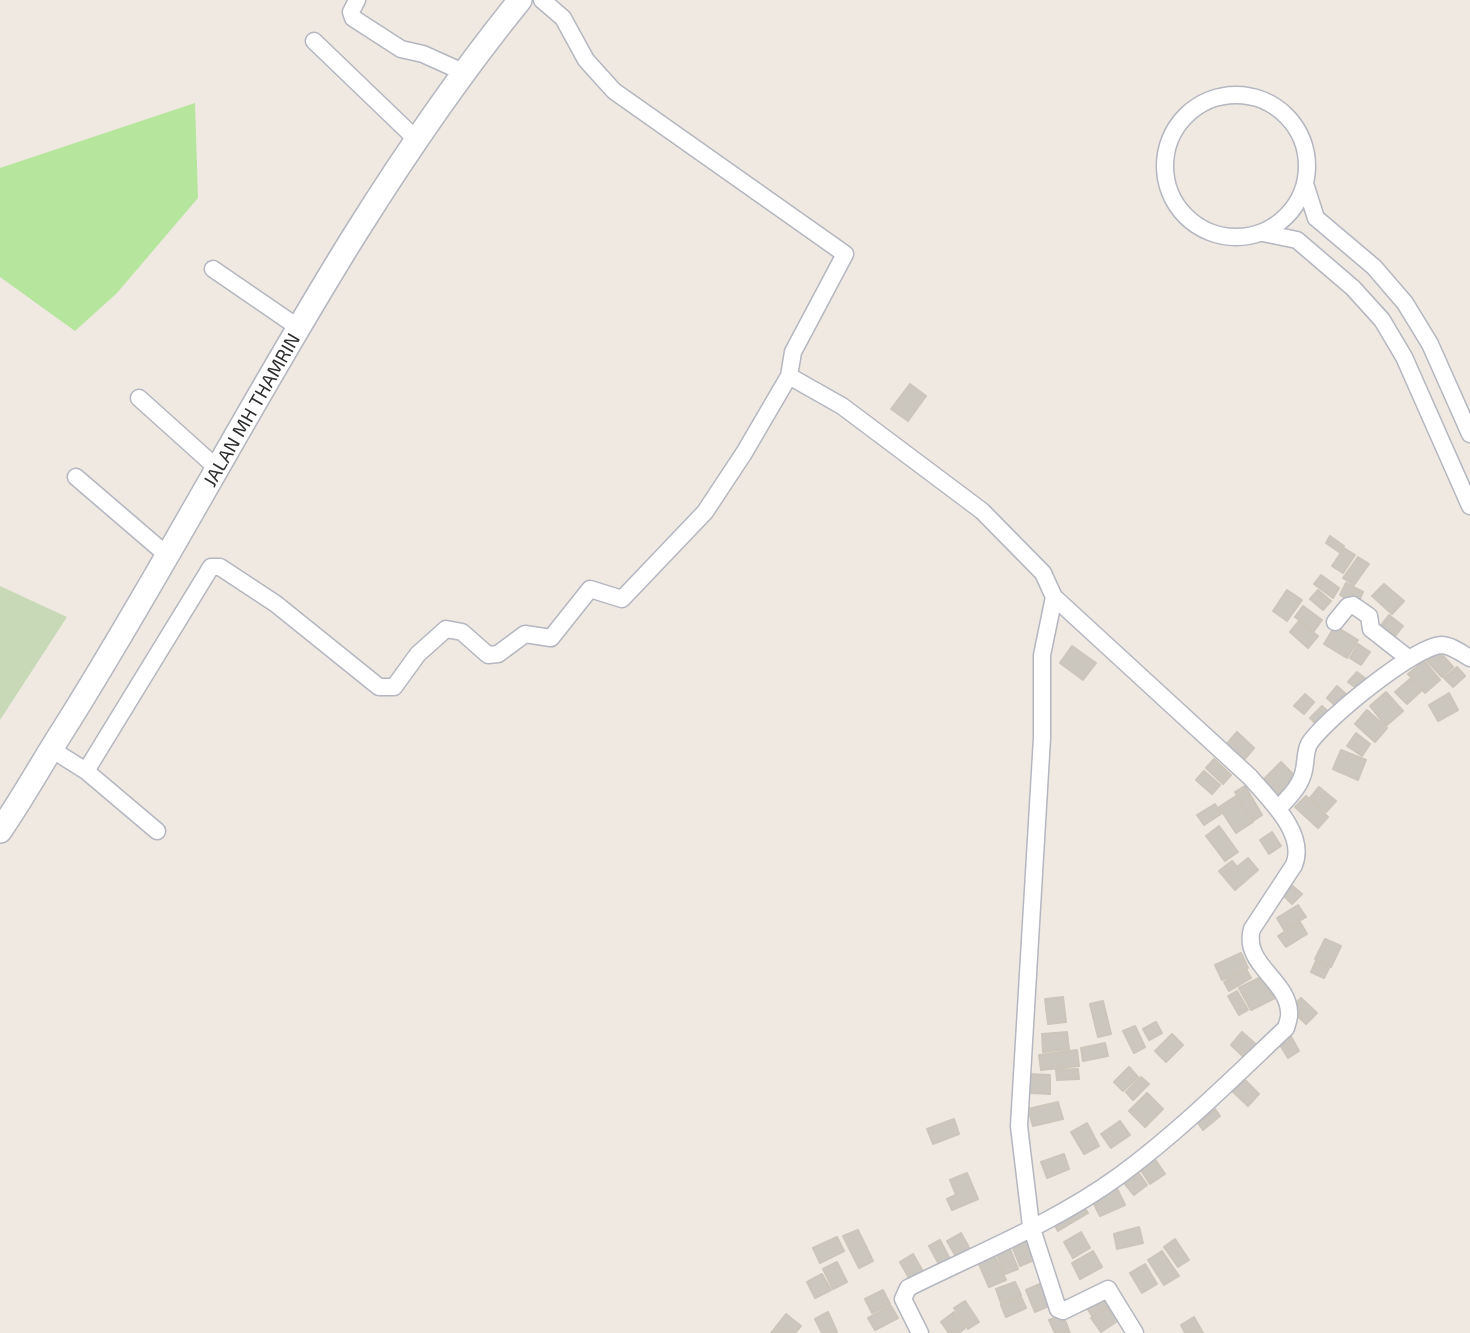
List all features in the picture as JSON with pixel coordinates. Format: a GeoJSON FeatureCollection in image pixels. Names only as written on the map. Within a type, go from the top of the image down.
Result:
{"type":"FeatureCollection","features":[{"type":"Feature","properties":{"kind":"street"},"geometry":{"type":"LineString","coordinates":[[358,0],[351,12],[354,18],[401,49],[423,54],[463,72]]}},
{"type":"Feature","properties":{"kind":"street","name":"JALAN MH THAMRIN"},"geometry":{"type":"LineString","coordinates":[[2,824],[51,749],[168,556],[343,251],[463,72],[520,0]]}},
{"type":"Feature","properties":{"kind":"street"},"geometry":{"type":"LineString","coordinates":[[86,771],[211,567],[220,568],[276,604],[379,687],[386,689],[394,687],[418,654],[446,629],[462,632],[488,655],[498,654],[525,634],[551,638],[590,589],[621,598],[627,595],[639,578],[705,512],[789,376],[793,352],[845,254],[614,91],[586,60],[563,18],[542,0]]}},
{"type":"Feature","properties":{"kind":"street"},"geometry":{"type":"LineString","coordinates":[[314,41],[418,141]]}},
{"type":"Feature","properties":{"kind":"street"},"geometry":{"type":"LineString","coordinates":[[1306,187],[1289,215],[1263,233],[1240,238],[1218,236],[1192,223],[1173,201],[1164,169],[1168,142],[1181,119],[1201,103],[1228,94],[1256,97],[1281,110],[1299,131],[1308,158],[1306,187],[1316,218],[1374,267],[1405,303],[1430,344],[1470,434]]}},
{"type":"Feature","properties":{"kind":"street"},"geometry":{"type":"LineString","coordinates":[[1263,233],[1297,240],[1353,288],[1382,320],[1404,357],[1470,506]]}},
{"type":"Feature","properties":{"kind":"street"},"geometry":{"type":"LineString","coordinates":[[213,269],[299,328]]}},
{"type":"Feature","properties":{"kind":"street"},"geometry":{"type":"LineString","coordinates":[[789,376],[842,406],[982,511],[1043,573],[1054,597],[1210,740],[1278,809],[1296,842],[1298,855],[1252,929],[1248,941],[1255,957],[1285,998],[1290,1011],[1286,1028],[1179,1129],[1118,1177],[1031,1226],[908,1288],[903,1299],[920,1333]]}},
{"type":"Feature","properties":{"kind":"street"},"geometry":{"type":"LineString","coordinates":[[139,398],[218,469]]}},
{"type":"Feature","properties":{"kind":"street"},"geometry":{"type":"LineString","coordinates":[[76,477],[168,556]]}},
{"type":"Feature","properties":{"kind":"street"},"geometry":{"type":"LineString","coordinates":[[1054,597],[1042,655],[1042,738],[1019,1126],[1031,1226],[1058,1309],[1063,1311],[1108,1289],[1135,1333]]}},
{"type":"Feature","properties":{"kind":"street"},"geometry":{"type":"LineString","coordinates":[[1335,622],[1348,606],[1353,605],[1369,616],[1371,629],[1408,658]]}},
{"type":"Feature","properties":{"kind":"street"},"geometry":{"type":"LineString","coordinates":[[1278,809],[1299,785],[1306,752],[1314,738],[1345,707],[1408,658],[1440,645],[1451,647],[1470,658]]}},
{"type":"Feature","properties":{"kind":"street"},"geometry":{"type":"LineString","coordinates":[[51,749],[86,771],[157,831]]}},
{"type":"Feature","properties":{"kind":"green space"},"geometry":{"type":"Polygon","coordinates":[[[195,103],[198,198],[117,293],[75,331],[0,277],[0,168],[195,103]]]}},
{"type":"Feature","properties":{"kind":"green space"},"geometry":{"type":"Polygon","coordinates":[[[0,586],[67,617],[0,720],[0,586]]]}},
{"type":"Feature","properties":{"kind":"building"},"geometry":{"type":"Polygon","coordinates":[[[910,384],[926,396],[908,421],[891,409],[910,384]]]}},
{"type":"Feature","properties":{"kind":"building"},"geometry":{"type":"Polygon","coordinates":[[[1330,536],[1344,546],[1339,552],[1326,543],[1330,536]]]}},
{"type":"Feature","properties":{"kind":"building"},"geometry":{"type":"Polygon","coordinates":[[[1344,548],[1355,555],[1343,573],[1332,566],[1344,548]]]}},
{"type":"Feature","properties":{"kind":"building"},"geometry":{"type":"Polygon","coordinates":[[[1358,557],[1369,564],[1354,585],[1343,578],[1358,557]]]}},
{"type":"Feature","properties":{"kind":"building"},"geometry":{"type":"Polygon","coordinates":[[[1321,575],[1339,588],[1333,598],[1314,584],[1321,575]]]}},
{"type":"Feature","properties":{"kind":"building"},"geometry":{"type":"Polygon","coordinates":[[[1346,583],[1363,592],[1357,605],[1340,595],[1346,583]]]}},
{"type":"Feature","properties":{"kind":"building"},"geometry":{"type":"Polygon","coordinates":[[[1384,584],[1404,601],[1392,614],[1372,596],[1384,584]]]}},
{"type":"Feature","properties":{"kind":"building"},"geometry":{"type":"Polygon","coordinates":[[[1287,590],[1302,600],[1287,621],[1273,611],[1287,590]]]}},
{"type":"Feature","properties":{"kind":"building"},"geometry":{"type":"Polygon","coordinates":[[[1318,590],[1331,601],[1323,610],[1310,599],[1318,590]]]}},
{"type":"Feature","properties":{"kind":"building"},"geometry":{"type":"Polygon","coordinates":[[[1303,606],[1322,620],[1314,631],[1295,617],[1303,606]]]}},
{"type":"Feature","properties":{"kind":"building"},"geometry":{"type":"Polygon","coordinates":[[[1389,615],[1403,626],[1392,640],[1378,629],[1389,615]]]}},
{"type":"Feature","properties":{"kind":"building"},"geometry":{"type":"Polygon","coordinates":[[[1299,621],[1318,636],[1308,648],[1290,632],[1299,621]]]}},
{"type":"Feature","properties":{"kind":"building"},"geometry":{"type":"Polygon","coordinates":[[[1335,626],[1358,640],[1347,658],[1324,644],[1335,626]]]}},
{"type":"Feature","properties":{"kind":"building"},"geometry":{"type":"Polygon","coordinates":[[[1358,644],[1370,652],[1361,665],[1350,658],[1358,644]]]}},
{"type":"Feature","properties":{"kind":"building"},"geometry":{"type":"Polygon","coordinates":[[[1072,646],[1096,663],[1083,680],[1060,663],[1072,646]]]}},
{"type":"Feature","properties":{"kind":"building"},"geometry":{"type":"Polygon","coordinates":[[[1438,650],[1453,667],[1442,677],[1427,661],[1438,650]]]}},
{"type":"Feature","properties":{"kind":"building"},"geometry":{"type":"Polygon","coordinates":[[[1424,661],[1440,680],[1425,693],[1408,674],[1424,661]]]}},
{"type":"Feature","properties":{"kind":"building"},"geometry":{"type":"Polygon","coordinates":[[[1457,667],[1465,676],[1453,687],[1444,678],[1457,667]]]}},
{"type":"Feature","properties":{"kind":"building"},"geometry":{"type":"Polygon","coordinates":[[[1357,672],[1371,683],[1360,691],[1348,682],[1357,672]]]}},
{"type":"Feature","properties":{"kind":"building"},"geometry":{"type":"Polygon","coordinates":[[[1410,679],[1421,691],[1407,704],[1395,692],[1410,679]]]}},
{"type":"Feature","properties":{"kind":"building"},"geometry":{"type":"Polygon","coordinates":[[[1337,686],[1349,697],[1338,708],[1327,698],[1337,686]]]}},
{"type":"Feature","properties":{"kind":"building"},"geometry":{"type":"Polygon","coordinates":[[[1386,692],[1403,711],[1386,726],[1370,706],[1386,692]]]}},
{"type":"Feature","properties":{"kind":"building"},"geometry":{"type":"Polygon","coordinates":[[[1449,693],[1458,710],[1438,721],[1429,705],[1449,693]]]}},
{"type":"Feature","properties":{"kind":"building"},"geometry":{"type":"Polygon","coordinates":[[[1305,694],[1314,702],[1304,714],[1294,706],[1305,694]]]}},
{"type":"Feature","properties":{"kind":"building"},"geometry":{"type":"Polygon","coordinates":[[[1322,706],[1333,716],[1321,729],[1310,718],[1322,706]]]}},
{"type":"Feature","properties":{"kind":"building"},"geometry":{"type":"Polygon","coordinates":[[[1367,710],[1387,728],[1375,742],[1355,724],[1367,710]]]}},
{"type":"Feature","properties":{"kind":"building"},"geometry":{"type":"Polygon","coordinates":[[[1237,732],[1254,748],[1243,761],[1225,746],[1237,732]]]}},
{"type":"Feature","properties":{"kind":"building"},"geometry":{"type":"Polygon","coordinates":[[[1356,733],[1370,744],[1362,756],[1347,746],[1356,733]]]}},
{"type":"Feature","properties":{"kind":"building"},"geometry":{"type":"Polygon","coordinates":[[[1341,750],[1366,760],[1358,780],[1333,769],[1341,750]]]}},
{"type":"Feature","properties":{"kind":"building"},"geometry":{"type":"Polygon","coordinates":[[[1214,759],[1231,775],[1223,784],[1206,768],[1214,759]]]}},
{"type":"Feature","properties":{"kind":"building"},"geometry":{"type":"Polygon","coordinates":[[[1281,762],[1298,779],[1279,798],[1262,781],[1281,762]]]}},
{"type":"Feature","properties":{"kind":"building"},"geometry":{"type":"Polygon","coordinates":[[[1204,771],[1220,785],[1212,794],[1196,780],[1204,771]]]}},
{"type":"Feature","properties":{"kind":"building"},"geometry":{"type":"Polygon","coordinates":[[[1245,786],[1262,815],[1253,821],[1235,792],[1245,786]]]}},
{"type":"Feature","properties":{"kind":"building"},"geometry":{"type":"Polygon","coordinates":[[[1319,787],[1336,801],[1326,812],[1310,798],[1319,787]]]}},
{"type":"Feature","properties":{"kind":"building"},"geometry":{"type":"Polygon","coordinates":[[[1236,796],[1253,822],[1236,833],[1219,807],[1236,796]]]}},
{"type":"Feature","properties":{"kind":"building"},"geometry":{"type":"Polygon","coordinates":[[[1306,796],[1328,817],[1318,828],[1295,807],[1306,796]]]}},
{"type":"Feature","properties":{"kind":"building"},"geometry":{"type":"Polygon","coordinates":[[[1215,804],[1221,814],[1204,825],[1197,815],[1215,804]]]}},
{"type":"Feature","properties":{"kind":"building"},"geometry":{"type":"Polygon","coordinates":[[[1219,826],[1238,852],[1225,861],[1206,836],[1219,826]]]}},
{"type":"Feature","properties":{"kind":"building"},"geometry":{"type":"Polygon","coordinates":[[[1272,832],[1281,846],[1269,854],[1260,840],[1272,832]]]}},
{"type":"Feature","properties":{"kind":"building"},"geometry":{"type":"Polygon","coordinates":[[[1248,858],[1258,870],[1235,890],[1219,871],[1232,861],[1237,867],[1248,858]]]}},
{"type":"Feature","properties":{"kind":"building"},"geometry":{"type":"Polygon","coordinates":[[[1288,882],[1302,894],[1292,904],[1279,891],[1288,882]]]}},
{"type":"Feature","properties":{"kind":"building"},"geometry":{"type":"Polygon","coordinates":[[[1298,905],[1306,917],[1284,930],[1277,918],[1298,905]]]}},
{"type":"Feature","properties":{"kind":"building"},"geometry":{"type":"Polygon","coordinates":[[[1300,922],[1307,934],[1286,947],[1278,936],[1300,922]]]}},
{"type":"Feature","properties":{"kind":"building"},"geometry":{"type":"Polygon","coordinates":[[[1325,939],[1341,946],[1331,967],[1315,959],[1325,939]]]}},
{"type":"Feature","properties":{"kind":"building"},"geometry":{"type":"Polygon","coordinates":[[[1241,953],[1248,968],[1222,980],[1215,965],[1241,953]]]}},
{"type":"Feature","properties":{"kind":"building"},"geometry":{"type":"Polygon","coordinates":[[[1316,961],[1329,968],[1324,978],[1311,972],[1316,961]]]}},
{"type":"Feature","properties":{"kind":"building"},"geometry":{"type":"Polygon","coordinates":[[[1246,969],[1251,978],[1229,991],[1224,982],[1246,969]]]}},
{"type":"Feature","properties":{"kind":"building"},"geometry":{"type":"Polygon","coordinates":[[[1263,976],[1275,998],[1251,1010],[1239,988],[1263,976]]]}},
{"type":"Feature","properties":{"kind":"building"},"geometry":{"type":"Polygon","coordinates":[[[1237,991],[1248,1010],[1239,1015],[1228,996],[1237,991]]]}},
{"type":"Feature","properties":{"kind":"building"},"geometry":{"type":"Polygon","coordinates":[[[1063,997],[1066,1022],[1048,1024],[1045,999],[1063,997]]]}},
{"type":"Feature","properties":{"kind":"building"},"geometry":{"type":"Polygon","coordinates":[[[1301,998],[1317,1013],[1306,1024],[1290,1009],[1301,998]]]}},
{"type":"Feature","properties":{"kind":"building"},"geometry":{"type":"Polygon","coordinates":[[[1103,1001],[1111,1034],[1098,1037],[1090,1004],[1103,1001]]]}},
{"type":"Feature","properties":{"kind":"building"},"geometry":{"type":"Polygon","coordinates":[[[1156,1022],[1162,1033],[1149,1040],[1143,1029],[1156,1022]]]}},
{"type":"Feature","properties":{"kind":"building"},"geometry":{"type":"Polygon","coordinates":[[[1135,1026],[1145,1047],[1134,1053],[1123,1031],[1135,1026]]]}},
{"type":"Feature","properties":{"kind":"building"},"geometry":{"type":"Polygon","coordinates":[[[1067,1032],[1069,1049],[1043,1052],[1042,1034],[1067,1032]]]}},
{"type":"Feature","properties":{"kind":"building"},"geometry":{"type":"Polygon","coordinates":[[[1242,1032],[1260,1048],[1248,1061],[1231,1045],[1242,1032]]]}},
{"type":"Feature","properties":{"kind":"building"},"geometry":{"type":"Polygon","coordinates":[[[1289,1033],[1299,1051],[1288,1058],[1277,1040],[1289,1033]]]}},
{"type":"Feature","properties":{"kind":"building"},"geometry":{"type":"Polygon","coordinates":[[[1172,1034],[1183,1045],[1166,1062],[1155,1051],[1172,1034]]]}},
{"type":"Feature","properties":{"kind":"building"},"geometry":{"type":"Polygon","coordinates":[[[1105,1043],[1108,1056],[1083,1061],[1081,1048],[1105,1043]]]}},
{"type":"Feature","properties":{"kind":"building"},"geometry":{"type":"Polygon","coordinates":[[[1077,1050],[1079,1066],[1041,1070],[1039,1055],[1077,1050]]]}},
{"type":"Feature","properties":{"kind":"building"},"geometry":{"type":"Polygon","coordinates":[[[1129,1067],[1138,1077],[1123,1091],[1114,1082],[1129,1067]]]}},
{"type":"Feature","properties":{"kind":"building"},"geometry":{"type":"Polygon","coordinates":[[[1078,1069],[1079,1079],[1057,1080],[1056,1070],[1078,1069]]]}},
{"type":"Feature","properties":{"kind":"building"},"geometry":{"type":"Polygon","coordinates":[[[1030,1074],[1050,1075],[1050,1094],[1030,1093],[1030,1074]]]}},
{"type":"Feature","properties":{"kind":"building"},"geometry":{"type":"Polygon","coordinates":[[[1141,1077],[1149,1084],[1133,1100],[1126,1092],[1141,1077]]]}},
{"type":"Feature","properties":{"kind":"building"},"geometry":{"type":"Polygon","coordinates":[[[1242,1077],[1259,1094],[1248,1106],[1230,1089],[1242,1077]]]}},
{"type":"Feature","properties":{"kind":"building"},"geometry":{"type":"Polygon","coordinates":[[[1147,1093],[1163,1109],[1145,1127],[1129,1111],[1147,1093]]]}},
{"type":"Feature","properties":{"kind":"building"},"geometry":{"type":"Polygon","coordinates":[[[1058,1102],[1063,1119],[1033,1126],[1028,1109],[1058,1102]]]}},
{"type":"Feature","properties":{"kind":"building"},"geometry":{"type":"Polygon","coordinates":[[[1215,1109],[1220,1116],[1203,1130],[1198,1123],[1215,1109]]]}},
{"type":"Feature","properties":{"kind":"building"},"geometry":{"type":"Polygon","coordinates":[[[954,1119],[959,1134],[933,1144],[927,1129],[954,1119]]]}},
{"type":"Feature","properties":{"kind":"building"},"geometry":{"type":"Polygon","coordinates":[[[1120,1121],[1130,1135],[1111,1148],[1101,1134],[1120,1121]]]}},
{"type":"Feature","properties":{"kind":"building"},"geometry":{"type":"Polygon","coordinates":[[[1087,1123],[1099,1146],[1084,1154],[1071,1132],[1087,1123]]]}},
{"type":"Feature","properties":{"kind":"building"},"geometry":{"type":"Polygon","coordinates":[[[1150,1152],[1165,1174],[1150,1184],[1137,1164],[1150,1152]]]}},
{"type":"Feature","properties":{"kind":"building"},"geometry":{"type":"Polygon","coordinates":[[[1064,1154],[1069,1169],[1047,1178],[1041,1162],[1064,1154]]]}},
{"type":"Feature","properties":{"kind":"building"},"geometry":{"type":"Polygon","coordinates":[[[1135,1168],[1147,1185],[1134,1195],[1121,1179],[1135,1168]]]}},
{"type":"Feature","properties":{"kind":"building"},"geometry":{"type":"Polygon","coordinates":[[[967,1173],[978,1199],[952,1210],[947,1199],[956,1195],[950,1180],[967,1173]]]}},
{"type":"Feature","properties":{"kind":"building"},"geometry":{"type":"Polygon","coordinates":[[[1114,1182],[1125,1205],[1100,1216],[1090,1196],[1114,1182]]]}},
{"type":"Feature","properties":{"kind":"building"},"geometry":{"type":"Polygon","coordinates":[[[1081,1202],[1088,1213],[1058,1231],[1051,1219],[1081,1202]]]}},
{"type":"Feature","properties":{"kind":"building"},"geometry":{"type":"Polygon","coordinates":[[[1139,1227],[1143,1243],[1117,1249],[1114,1234],[1139,1227]]]}},
{"type":"Feature","properties":{"kind":"building"},"geometry":{"type":"Polygon","coordinates":[[[858,1230],[873,1261],[859,1268],[843,1236],[858,1230]]]}},
{"type":"Feature","properties":{"kind":"building"},"geometry":{"type":"Polygon","coordinates":[[[1081,1232],[1090,1248],[1073,1258],[1064,1242],[1081,1232]]]}},
{"type":"Feature","properties":{"kind":"building"},"geometry":{"type":"Polygon","coordinates":[[[961,1233],[972,1253],[958,1260],[947,1241],[961,1233]]]}},
{"type":"Feature","properties":{"kind":"building"},"geometry":{"type":"Polygon","coordinates":[[[837,1237],[844,1251],[820,1263],[813,1248],[837,1237]]]}},
{"type":"Feature","properties":{"kind":"building"},"geometry":{"type":"Polygon","coordinates":[[[1175,1239],[1189,1260],[1178,1267],[1164,1247],[1175,1239]]]}},
{"type":"Feature","properties":{"kind":"building"},"geometry":{"type":"Polygon","coordinates":[[[940,1240],[952,1263],[941,1268],[929,1246],[940,1240]]]}},
{"type":"Feature","properties":{"kind":"building"},"geometry":{"type":"Polygon","coordinates":[[[1026,1240],[1034,1260],[1020,1266],[1012,1246],[1026,1240]]]}},
{"type":"Feature","properties":{"kind":"building"},"geometry":{"type":"Polygon","coordinates":[[[1009,1247],[1018,1269],[1005,1274],[996,1252],[1009,1247]]]}},
{"type":"Feature","properties":{"kind":"building"},"geometry":{"type":"Polygon","coordinates":[[[991,1248],[1006,1280],[989,1287],[975,1255],[991,1248]]]}},
{"type":"Feature","properties":{"kind":"building"},"geometry":{"type":"Polygon","coordinates":[[[1093,1251],[1102,1267],[1080,1279],[1072,1263],[1093,1251]]]}},
{"type":"Feature","properties":{"kind":"building"},"geometry":{"type":"Polygon","coordinates":[[[1162,1251],[1179,1276],[1164,1285],[1148,1260],[1162,1251]]]}},
{"type":"Feature","properties":{"kind":"building"},"geometry":{"type":"Polygon","coordinates":[[[913,1254],[925,1275],[911,1282],[900,1262],[913,1254]]]}},
{"type":"Feature","properties":{"kind":"building"},"geometry":{"type":"Polygon","coordinates":[[[837,1262],[847,1282],[833,1289],[823,1269],[837,1262]]]}},
{"type":"Feature","properties":{"kind":"building"},"geometry":{"type":"Polygon","coordinates":[[[1145,1264],[1157,1284],[1142,1293],[1130,1273],[1145,1264]]]}},
{"type":"Feature","properties":{"kind":"building"},"geometry":{"type":"Polygon","coordinates":[[[822,1274],[831,1290],[815,1298],[807,1282],[822,1274]]]}},
{"type":"Feature","properties":{"kind":"building"},"geometry":{"type":"Polygon","coordinates":[[[1015,1282],[1021,1295],[1001,1303],[996,1289],[1015,1282]]]}},
{"type":"Feature","properties":{"kind":"building"},"geometry":{"type":"Polygon","coordinates":[[[1042,1283],[1051,1305],[1035,1312],[1026,1290],[1042,1283]]]}},
{"type":"Feature","properties":{"kind":"building"},"geometry":{"type":"Polygon","coordinates":[[[883,1290],[890,1304],[872,1313],[865,1299],[883,1290]]]}},
{"type":"Feature","properties":{"kind":"building"},"geometry":{"type":"Polygon","coordinates":[[[1103,1291],[1110,1304],[1092,1316],[1084,1303],[1103,1291]]]}},
{"type":"Feature","properties":{"kind":"building"},"geometry":{"type":"Polygon","coordinates":[[[1021,1297],[1026,1308],[1006,1317],[1001,1305],[1021,1297]]]}},
{"type":"Feature","properties":{"kind":"building"},"geometry":{"type":"Polygon","coordinates":[[[965,1301],[979,1322],[968,1329],[954,1308],[965,1301]]]}},
{"type":"Feature","properties":{"kind":"building"},"geometry":{"type":"Polygon","coordinates":[[[1112,1305],[1122,1318],[1101,1332],[1091,1318],[1112,1305]]]}},
{"type":"Feature","properties":{"kind":"building"},"geometry":{"type":"Polygon","coordinates":[[[891,1306],[898,1318],[875,1330],[868,1318],[891,1306]]]}},
{"type":"Feature","properties":{"kind":"building"},"geometry":{"type":"Polygon","coordinates":[[[828,1312],[837,1332],[835,1333],[822,1333],[815,1319],[828,1312]]]}},
{"type":"Feature","properties":{"kind":"building"},"geometry":{"type":"Polygon","coordinates":[[[954,1312],[965,1328],[959,1333],[949,1333],[941,1322],[954,1312]]]}},
{"type":"Feature","properties":{"kind":"building"},"geometry":{"type":"Polygon","coordinates":[[[786,1314],[801,1326],[795,1333],[771,1333],[786,1314]]]}},
{"type":"Feature","properties":{"kind":"building"},"geometry":{"type":"Polygon","coordinates":[[[1063,1315],[1070,1333],[1055,1333],[1049,1320],[1063,1315]]]}},
{"type":"Feature","properties":{"kind":"building"},"geometry":{"type":"Polygon","coordinates":[[[1194,1317],[1203,1333],[1185,1333],[1181,1325],[1194,1317]]]}}]}
